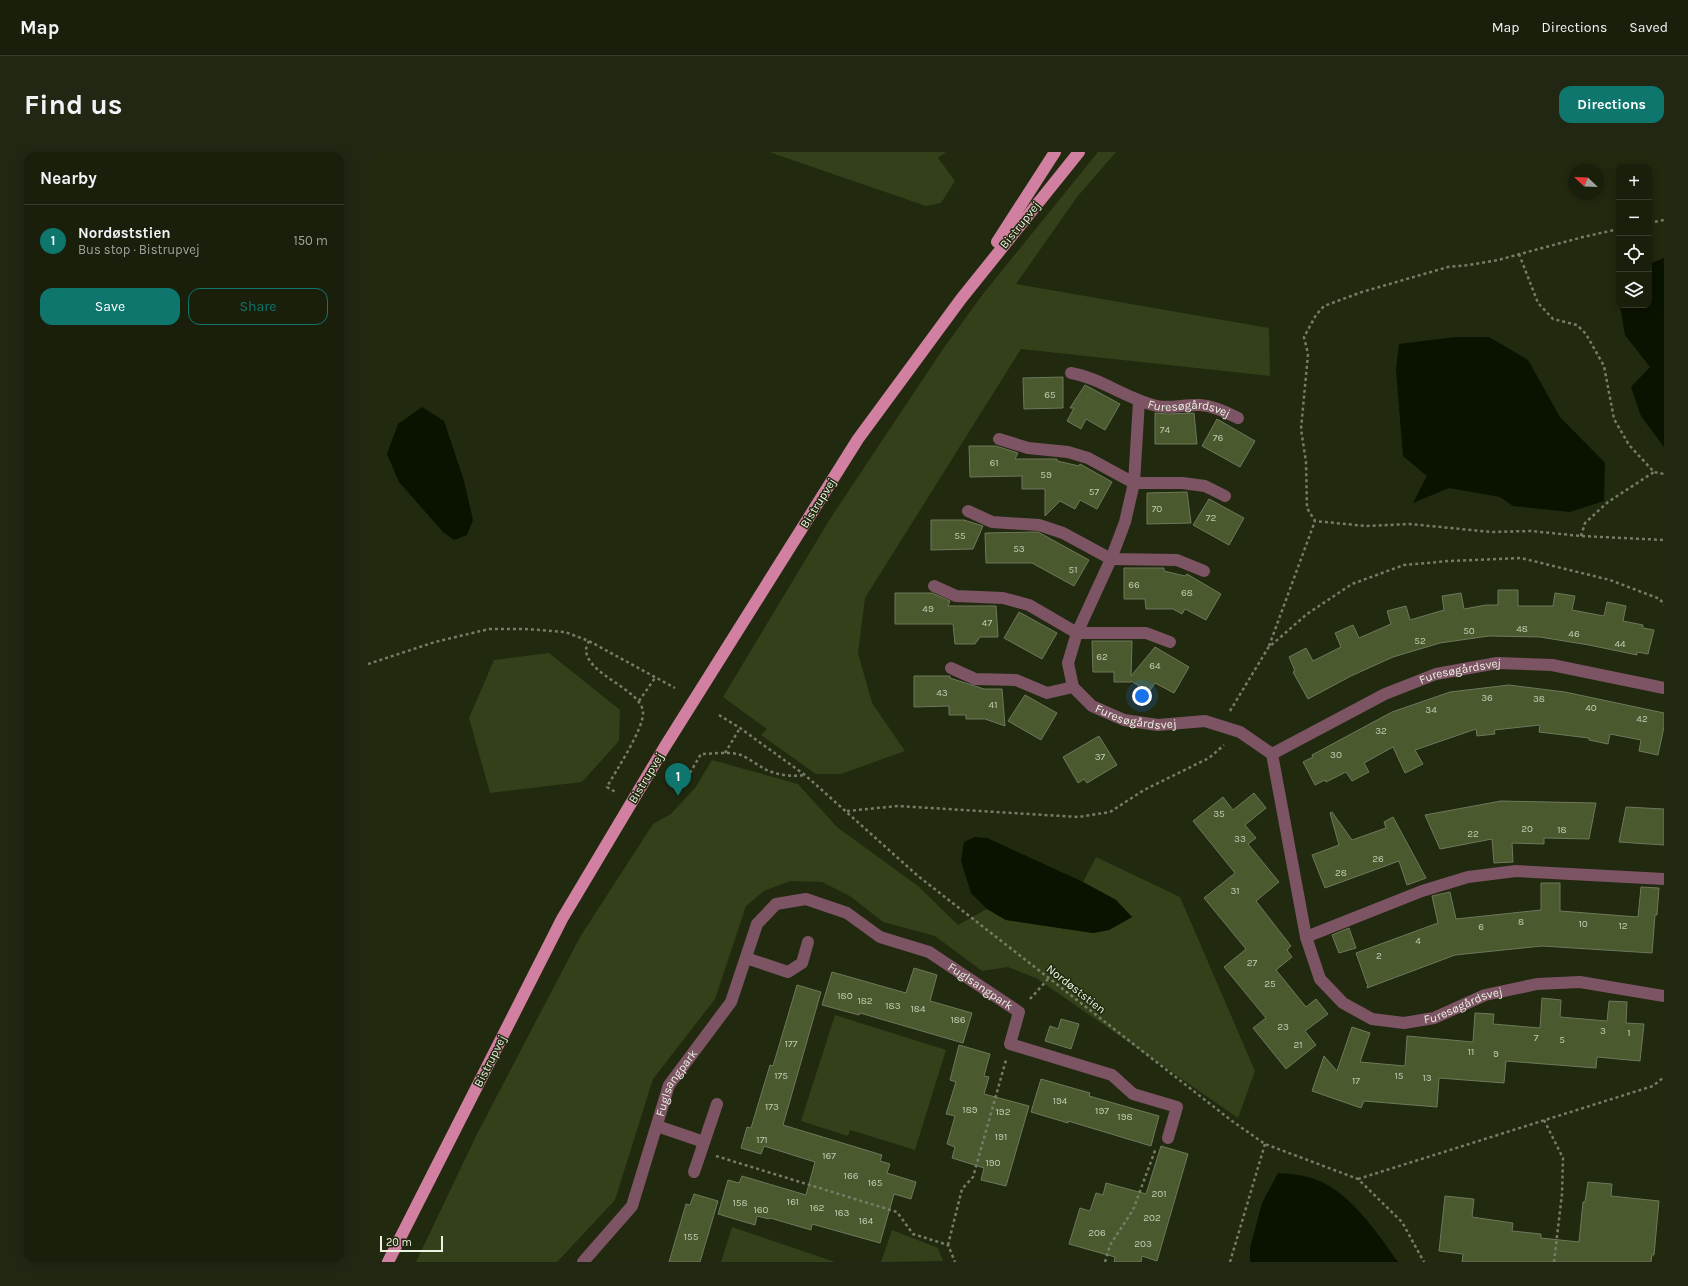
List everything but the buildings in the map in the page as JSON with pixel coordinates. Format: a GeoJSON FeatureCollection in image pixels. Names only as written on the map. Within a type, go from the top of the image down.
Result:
{"type":"FeatureCollection","features":[{"type":"Feature","properties":{"kind":"main road","name":"Bistrupvej"},"geometry":{"type":"LineString","coordinates":[[961,299],[1055,152]]}},
{"type":"Feature","properties":{"kind":"main road","name":"Bistrupvej"},"geometry":{"type":"LineString","coordinates":[[388,1262],[562,919],[653,765],[858,439],[961,299],[1079,152]]}},
{"type":"Feature","properties":{"kind":"street","name":"Furesøgårdsvej"},"geometry":{"type":"LineString","coordinates":[[1071,373],[1086,376],[1139,401],[1159,406],[1200,405],[1216,408],[1238,418]]}},
{"type":"Feature","properties":{"kind":"street","name":"Furesøgårdsvej"},"geometry":{"type":"LineString","coordinates":[[1139,401],[1134,482],[1125,522],[1112,559],[1078,632],[1068,663],[1073,687],[1092,706],[1124,720],[1158,725],[1205,722],[1240,732],[1272,754],[1306,937],[1320,979],[1343,1004],[1372,1019],[1404,1023],[1434,1018],[1485,995],[1537,984],[1580,982],[1664,996]]}},
{"type":"Feature","properties":{"kind":"street"},"geometry":{"type":"LineString","coordinates":[[999,439],[1028,448],[1068,452],[1088,458],[1134,482],[1182,483],[1204,486],[1225,496]]}},
{"type":"Feature","properties":{"kind":"street"},"geometry":{"type":"LineString","coordinates":[[968,510],[992,522],[1039,525],[1063,533],[1112,559],[1177,560],[1204,571]]}},
{"type":"Feature","properties":{"kind":"street"},"geometry":{"type":"LineString","coordinates":[[934,586],[956,596],[1003,598],[1028,605],[1078,632],[1146,633],[1170,642]]}},
{"type":"Feature","properties":{"kind":"street","name":"Furesøgårdsvej"},"geometry":{"type":"LineString","coordinates":[[1272,754],[1384,694],[1436,674],[1497,663],[1552,665],[1664,688]]}},
{"type":"Feature","properties":{"kind":"street"},"geometry":{"type":"LineString","coordinates":[[951,668],[975,679],[1016,680],[1047,693],[1073,687]]}},
{"type":"Feature","properties":{"kind":"street"},"geometry":{"type":"LineString","coordinates":[[1306,937],[1422,891],[1468,877],[1516,871],[1664,879]]}},
{"type":"Feature","properties":{"kind":"street","name":"Fuglsangpark"},"geometry":{"type":"LineString","coordinates":[[583,1262],[632,1206],[669,1085],[731,1002],[757,924],[776,904],[806,899],[847,913],[880,937],[929,952],[1019,1012],[1010,1044]]}},
{"type":"Feature","properties":{"kind":"street"},"geometry":{"type":"LineString","coordinates":[[746,958],[788,972],[802,963],[808,942]]}},
{"type":"Feature","properties":{"kind":"street"},"geometry":{"type":"LineString","coordinates":[[1010,1044],[1112,1075],[1133,1094],[1177,1107],[1168,1138]]}},
{"type":"Feature","properties":{"kind":"street"},"geometry":{"type":"LineString","coordinates":[[694,1172],[717,1104]]}},
{"type":"Feature","properties":{"kind":"street","name":"Fuglsangpark"},"geometry":{"type":"LineString","coordinates":[[657,1126],[702,1147]]}},
{"type":"Feature","properties":{"kind":"path"},"geometry":{"type":"LineString","coordinates":[[1652,222],[1664,220]]}},
{"type":"Feature","properties":{"kind":"path"},"geometry":{"type":"LineString","coordinates":[[1315,521],[1307,508],[1306,462],[1300,429],[1308,354],[1304,337],[1316,315],[1324,306],[1412,276],[1448,267],[1469,265],[1519,254],[1616,230]]}},
{"type":"Feature","properties":{"kind":"path"},"geometry":{"type":"LineString","coordinates":[[1519,254],[1538,303],[1553,319],[1577,325],[1586,334],[1604,366],[1614,419],[1629,446],[1654,472],[1664,474]]}},
{"type":"Feature","properties":{"kind":"path"},"geometry":{"type":"LineString","coordinates":[[1582,536],[1585,523],[1608,502],[1654,472]]}},
{"type":"Feature","properties":{"kind":"path"},"geometry":{"type":"LineString","coordinates":[[1315,521],[1366,526],[1410,524],[1491,532],[1530,531],[1582,536],[1664,540]]}},
{"type":"Feature","properties":{"kind":"path"},"geometry":{"type":"LineString","coordinates":[[847,811],[898,806],[1078,817],[1110,812],[1144,790],[1209,758],[1240,732],[1230,710],[1268,648],[1315,521]]}},
{"type":"Feature","properties":{"kind":"path"},"geometry":{"type":"LineString","coordinates":[[1268,648],[1307,614],[1352,584],[1404,565],[1449,561],[1522,558],[1610,580],[1660,599],[1664,605]]}},
{"type":"Feature","properties":{"kind":"path"},"geometry":{"type":"LineString","coordinates":[[368,664],[435,642],[489,629],[526,629],[564,632],[589,641],[675,688]]}},
{"type":"Feature","properties":{"kind":"path"},"geometry":{"type":"LineString","coordinates":[[589,641],[586,650],[595,667],[639,702],[643,711],[641,724],[607,786],[632,802]]}},
{"type":"Feature","properties":{"kind":"path"},"geometry":{"type":"LineString","coordinates":[[639,702],[655,678]]}},
{"type":"Feature","properties":{"kind":"path","name":"Nordøststien"},"geometry":{"type":"LineString","coordinates":[[719,715],[740,728],[805,775],[918,876],[1048,979],[1265,1144],[1358,1179],[1402,1222],[1424,1262]]}},
{"type":"Feature","properties":{"kind":"path"},"geometry":{"type":"LineString","coordinates":[[725,753],[740,728]]}},
{"type":"Feature","properties":{"kind":"path"},"geometry":{"type":"LineString","coordinates":[[653,765],[684,783],[700,754],[725,753],[741,755],[765,769],[782,774],[796,776],[805,775]]}},
{"type":"Feature","properties":{"kind":"path"},"geometry":{"type":"LineString","coordinates":[[1019,1012],[1048,979]]}},
{"type":"Feature","properties":{"kind":"path"},"geometry":{"type":"LineString","coordinates":[[955,1262],[948,1245],[962,1189],[973,1177],[1010,1044]]}},
{"type":"Feature","properties":{"kind":"path"},"geometry":{"type":"LineString","coordinates":[[1358,1179],[1653,1086],[1664,1077]]}},
{"type":"Feature","properties":{"kind":"path"},"geometry":{"type":"LineString","coordinates":[[1544,1120],[1563,1158],[1562,1194],[1554,1262]]}},
{"type":"Feature","properties":{"kind":"path"},"geometry":{"type":"LineString","coordinates":[[1105,1262],[1110,1244],[1133,1210],[1156,1148],[1168,1138]]}},
{"type":"Feature","properties":{"kind":"path"},"geometry":{"type":"LineString","coordinates":[[1230,1262],[1265,1144]]}},
{"type":"Feature","properties":{"kind":"path"},"geometry":{"type":"LineString","coordinates":[[702,1147],[897,1212],[913,1234],[948,1245]]}},
{"type":"Feature","properties":{"kind":"green space"},"geometry":{"type":"Polygon","coordinates":[[[769,152],[946,152],[938,158],[955,181],[941,203],[926,206],[769,152]]]}},
{"type":"Feature","properties":{"kind":"green space"},"geometry":{"type":"Polygon","coordinates":[[[1098,152],[1116,152],[1077,197],[1016,284],[1269,328],[1270,376],[1021,349],[865,598],[858,653],[872,703],[905,751],[841,774],[816,774],[761,735],[767,729],[723,697],[830,519],[943,349],[983,294],[1098,152]]]}},
{"type":"Feature","properties":{"kind":"green space"},"geometry":{"type":"Polygon","coordinates":[[[549,653],[620,710],[619,741],[582,782],[490,793],[469,718],[494,660],[549,653]]]}},
{"type":"Feature","properties":{"kind":"green space"},"geometry":{"type":"Polygon","coordinates":[[[712,760],[798,784],[837,827],[918,886],[958,925],[987,909],[1006,920],[1093,933],[1109,930],[1132,917],[1116,900],[1083,882],[1096,857],[1180,897],[1255,1071],[1238,1118],[1036,978],[1008,967],[982,971],[935,936],[883,922],[850,896],[822,882],[790,881],[764,891],[746,906],[715,999],[653,1079],[615,1200],[557,1262],[416,1262],[477,1134],[580,937],[653,824],[671,814],[695,788],[712,760]]]}},
{"type":"Feature","properties":{"kind":"green space"},"geometry":{"type":"Polygon","coordinates":[[[835,1015],[946,1050],[915,1150],[850,1130],[848,1136],[801,1121],[835,1015]]]}},
{"type":"Feature","properties":{"kind":"green space"},"geometry":{"type":"Polygon","coordinates":[[[732,1227],[835,1262],[721,1262],[732,1227]]]}},
{"type":"Feature","properties":{"kind":"green space"},"geometry":{"type":"Polygon","coordinates":[[[892,1230],[938,1248],[943,1261],[881,1262],[892,1230]]]}},
{"type":"Feature","properties":{"kind":"shaded area"},"geometry":{"type":"Polygon","coordinates":[[[1664,258],[1664,447],[1641,416],[1631,387],[1650,367],[1625,335],[1620,308],[1652,308],[1652,263],[1664,258]]]}},
{"type":"Feature","properties":{"kind":"shaded area"},"geometry":{"type":"Polygon","coordinates":[[[1455,337],[1489,337],[1528,360],[1560,417],[1605,463],[1604,501],[1570,512],[1513,506],[1500,497],[1449,488],[1413,503],[1427,476],[1403,456],[1396,369],[1399,344],[1455,337]]]}},
{"type":"Feature","properties":{"kind":"shaded area"},"geometry":{"type":"Polygon","coordinates":[[[422,407],[444,421],[464,481],[473,520],[467,535],[454,540],[443,532],[399,482],[387,454],[398,424],[422,407]]]}},
{"type":"Feature","properties":{"kind":"shaded area"},"geometry":{"type":"Polygon","coordinates":[[[975,837],[987,838],[1083,882],[1116,900],[1132,917],[1109,930],[1093,933],[1006,920],[987,909],[971,893],[961,861],[964,842],[975,837]]]}},
{"type":"Feature","properties":{"kind":"shaded area"},"geometry":{"type":"Polygon","coordinates":[[[1278,1173],[1312,1178],[1329,1186],[1341,1194],[1362,1215],[1398,1262],[1250,1262],[1250,1248],[1262,1203],[1278,1173]]]}},
{"type":"Feature","properties":{"kind":"place","name":"Nordøststien"},"geometry":{"type":"Point","coordinates":[678,796]}}]}
